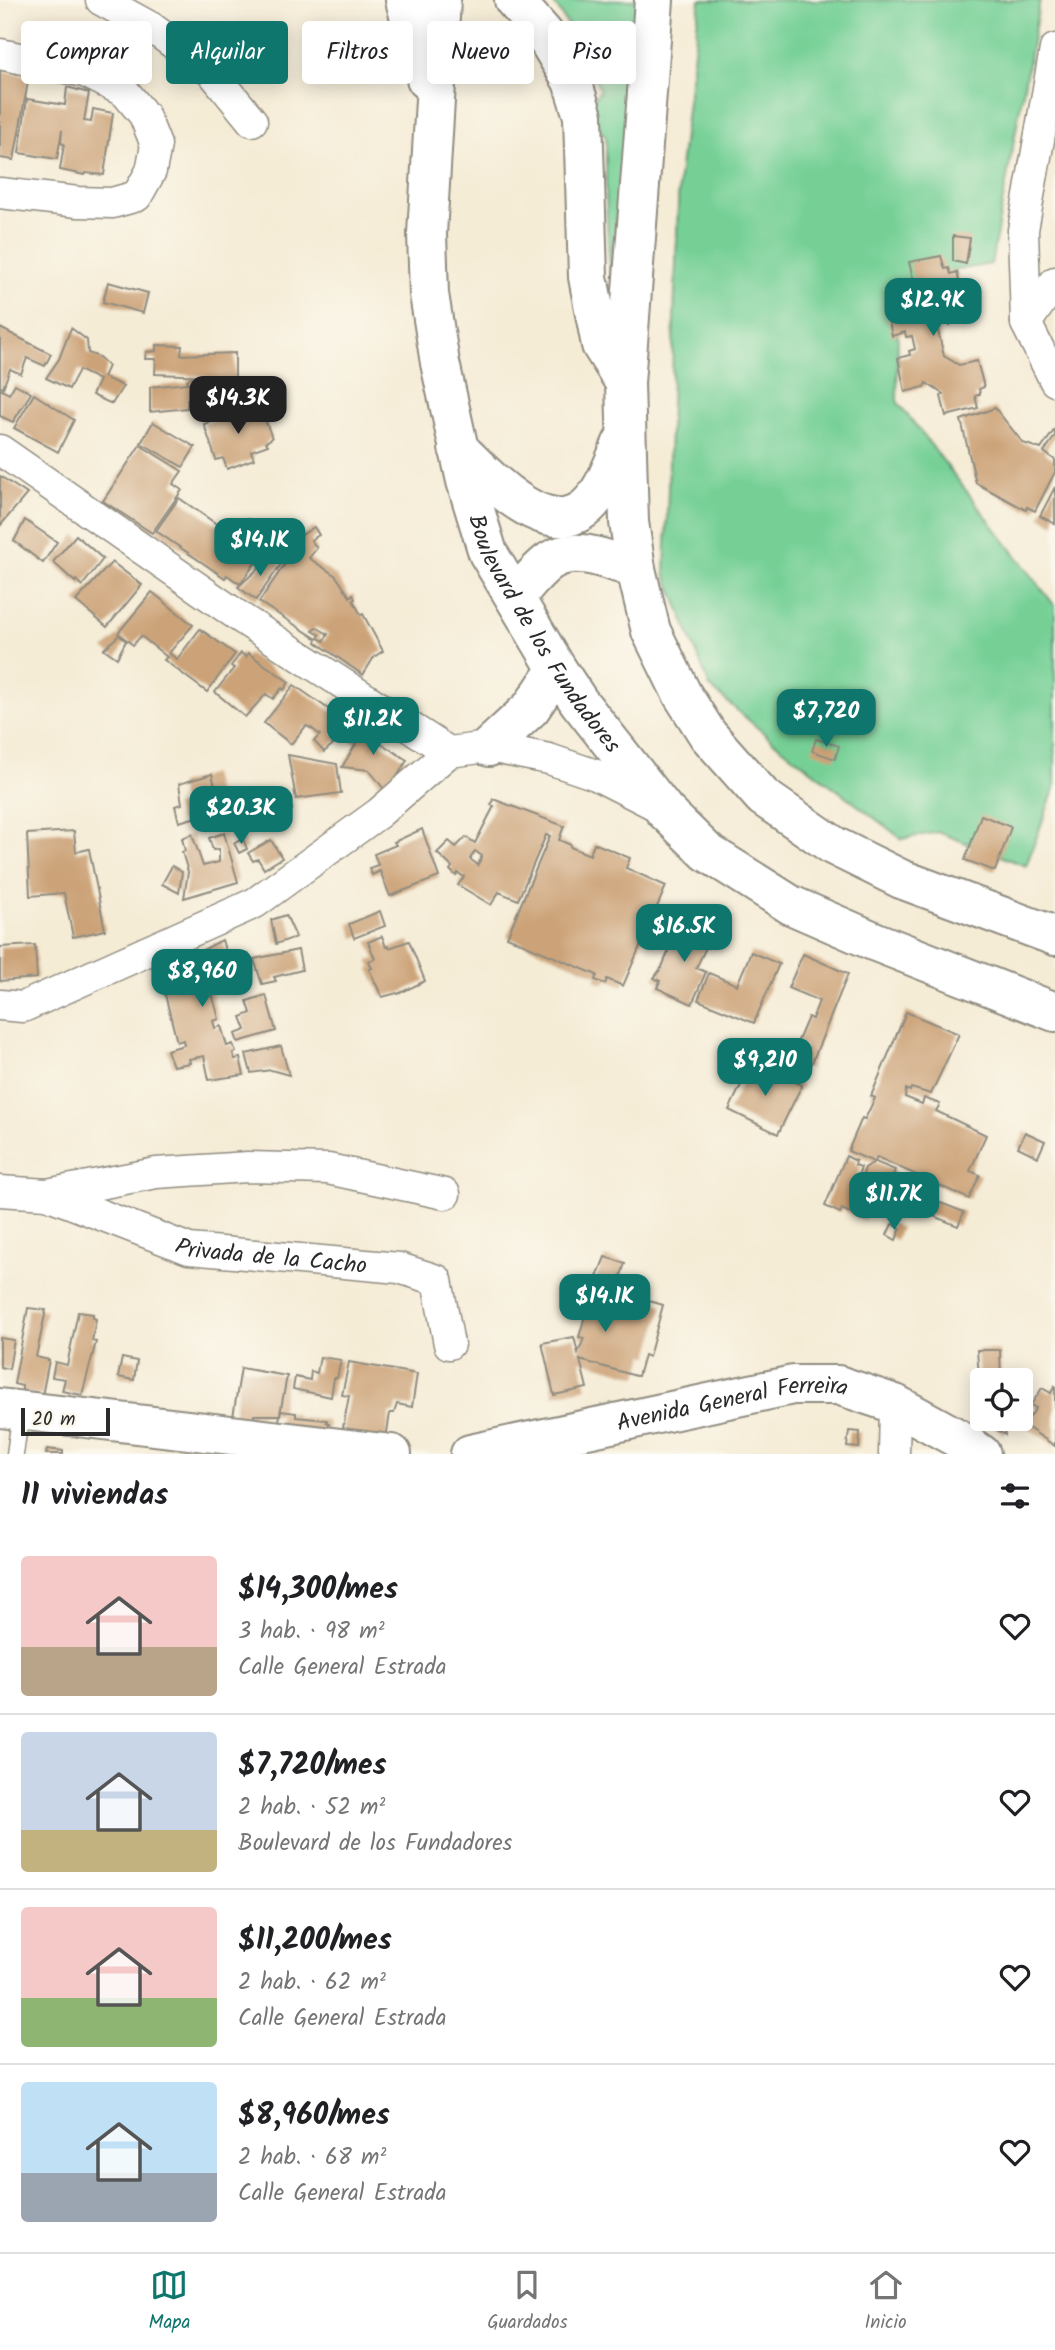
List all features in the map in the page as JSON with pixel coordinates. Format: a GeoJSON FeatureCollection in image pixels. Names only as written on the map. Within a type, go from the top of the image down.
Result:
{"type":"FeatureCollection","features":[{"type":"Feature","properties":{"kind":"main road"},"geometry":{"type":"LineString","coordinates":[[405,0],[436,119]]}},
{"type":"Feature","properties":{"kind":"main road","name":"Boulevard de los Fundadores"},"geometry":{"type":"LineString","coordinates":[[441,0],[436,119],[427,234],[429,294],[440,363],[473,508],[488,553],[557,669],[579,702],[665,811],[707,852],[790,905],[876,942],[1055,1012]]}},
{"type":"Feature","properties":{"kind":"main road"},"geometry":{"type":"LineString","coordinates":[[514,0],[544,34],[572,81],[583,116],[588,277],[601,345],[625,383]]}},
{"type":"Feature","properties":{"kind":"main road"},"geometry":{"type":"LineString","coordinates":[[654,0],[625,383],[628,509],[636,569],[651,631],[682,694],[708,735],[763,797],[834,846],[901,879],[1055,936]]}},
{"type":"Feature","properties":{"kind":"main road"},"geometry":{"type":"LineString","coordinates":[[458,448],[506,495],[527,509],[563,516],[579,513],[598,494],[626,433]]}},
{"type":"Feature","properties":{"kind":"main road"},"geometry":{"type":"LineString","coordinates":[[515,597],[551,560],[571,553],[591,555],[636,569]]}},
{"type":"Feature","properties":{"kind":"main road"},"geometry":{"type":"LineString","coordinates":[[489,747],[531,708],[557,669]]}},
{"type":"Feature","properties":{"kind":"main road","name":"Avenida General Ferreira"},"geometry":{"type":"LineString","coordinates":[[470,1454],[793,1385],[838,1385],[895,1404],[981,1454]]}},
{"type":"Feature","properties":{"kind":"main road"},"geometry":{"type":"LineString","coordinates":[[11,1410],[392,1454]]}},
{"type":"Feature","properties":{"kind":"street"},"geometry":{"type":"LineString","coordinates":[[101,0],[152,28],[212,72],[252,121]]}},
{"type":"Feature","properties":{"kind":"street"},"geometry":{"type":"LineString","coordinates":[[1055,49],[1023,230],[1026,323],[1055,382]]}},
{"type":"Feature","properties":{"kind":"street"},"geometry":{"type":"LineString","coordinates":[[0,54],[85,72],[125,92],[144,115],[156,145],[151,171],[137,196],[125,200],[113,203],[78,202],[0,193]]}},
{"type":"Feature","properties":{"kind":"street"},"geometry":{"type":"LineString","coordinates":[[1026,323],[1055,282]]}},
{"type":"Feature","properties":{"kind":"street"},"geometry":{"type":"LineString","coordinates":[[0,450],[244,620],[449,752]]}},
{"type":"Feature","properties":{"kind":"street"},"geometry":{"type":"LineString","coordinates":[[0,1005],[23,1007],[255,903],[379,813],[449,752],[489,747],[549,759],[596,775],[665,811]]}},
{"type":"Feature","properties":{"kind":"street","name":"Privada de la Cacho"},"geometry":{"type":"LineString","coordinates":[[47,1195],[156,1172],[247,1167],[328,1169],[445,1194]]}},
{"type":"Feature","properties":{"kind":"street","name":"Privada de la Cacho"},"geometry":{"type":"LineString","coordinates":[[0,1191],[47,1195],[189,1249],[399,1268],[437,1280],[449,1344]]}},
{"type":"Feature","properties":{"kind":"street"},"geometry":{"type":"LineString","coordinates":[[894,1454],[895,1404]]}},
{"type":"Feature","properties":{"kind":"lane"},"geometry":{"type":"LineString","coordinates":[[11,1410],[15,1454]]}},
{"type":"Feature","properties":{"kind":"green space"},"geometry":{"type":"Polygon","coordinates":[[[552,0],[638,0],[636,21],[565,21],[552,0]]]}},
{"type":"Feature","properties":{"kind":"green space"},"geometry":{"type":"Polygon","coordinates":[[[700,0],[1040,0],[991,264],[941,273],[898,324],[897,401],[1055,606],[1055,787],[1026,866],[938,832],[902,839],[773,741],[710,687],[665,573],[679,177],[700,0]]]}},
{"type":"Feature","properties":{"kind":"green space"},"geometry":{"type":"Polygon","coordinates":[[[597,84],[630,84],[610,280],[606,136],[583,116],[600,90],[597,84]]]}},
{"type":"Feature","properties":{"kind":"building"},"geometry":{"type":"Polygon","coordinates":[[[0,70],[21,74],[21,84],[28,84],[14,160],[0,158],[0,70]]]}},
{"type":"Feature","properties":{"kind":"building"},"geometry":{"type":"Polygon","coordinates":[[[67,87],[89,93],[84,121],[91,122],[93,109],[113,113],[104,175],[85,175],[60,170],[64,144],[61,143],[62,130],[57,159],[19,153],[27,99],[65,105],[67,87]]]}},
{"type":"Feature","properties":{"kind":"building"},"geometry":{"type":"Polygon","coordinates":[[[953,236],[970,238],[966,264],[953,261],[953,236]]]}},
{"type":"Feature","properties":{"kind":"building"},"geometry":{"type":"Polygon","coordinates":[[[941,256],[945,269],[949,268],[951,274],[957,272],[963,298],[944,302],[943,305],[957,312],[950,325],[936,316],[935,318],[944,356],[959,365],[977,361],[984,387],[979,389],[980,394],[975,396],[978,408],[946,416],[941,396],[943,394],[926,383],[924,387],[905,392],[898,358],[910,355],[909,351],[915,349],[912,336],[906,337],[905,332],[892,336],[885,303],[903,298],[907,301],[918,284],[914,282],[909,262],[941,256]]]}},
{"type":"Feature","properties":{"kind":"building"},"geometry":{"type":"Polygon","coordinates":[[[108,282],[148,293],[143,313],[103,302],[108,282]]]}},
{"type":"Feature","properties":{"kind":"building"},"geometry":{"type":"Polygon","coordinates":[[[0,328],[51,354],[45,366],[27,358],[21,374],[10,369],[3,388],[0,387],[0,328]]]}},
{"type":"Feature","properties":{"kind":"building"},"geometry":{"type":"Polygon","coordinates":[[[71,328],[87,340],[88,353],[99,357],[108,366],[103,377],[123,386],[112,404],[92,395],[99,380],[79,370],[69,389],[46,378],[59,359],[71,328]]]}},
{"type":"Feature","properties":{"kind":"building"},"geometry":{"type":"Polygon","coordinates":[[[156,345],[182,346],[181,355],[235,353],[235,384],[244,383],[244,389],[233,390],[229,385],[217,386],[220,395],[208,398],[206,394],[187,399],[187,408],[150,412],[150,387],[188,383],[187,380],[194,376],[195,380],[209,376],[155,374],[156,359],[145,359],[146,352],[156,351],[156,345]]]}},
{"type":"Feature","properties":{"kind":"building"},"geometry":{"type":"Polygon","coordinates":[[[15,384],[31,393],[13,422],[0,416],[0,389],[9,394],[15,384]]]}},
{"type":"Feature","properties":{"kind":"building"},"geometry":{"type":"Polygon","coordinates":[[[34,394],[74,420],[58,452],[14,428],[34,394]]]}},
{"type":"Feature","properties":{"kind":"building"},"geometry":{"type":"Polygon","coordinates":[[[255,405],[257,410],[261,409],[272,438],[266,442],[268,445],[251,451],[254,459],[227,469],[223,458],[216,460],[204,424],[255,405]]]}},
{"type":"Feature","properties":{"kind":"building"},"geometry":{"type":"Polygon","coordinates":[[[995,408],[1023,443],[1041,449],[1055,429],[1055,436],[1044,452],[1055,460],[1055,472],[1035,511],[1027,507],[1026,510],[976,483],[961,420],[995,408]]]}},
{"type":"Feature","properties":{"kind":"building"},"geometry":{"type":"Polygon","coordinates":[[[153,422],[195,447],[183,467],[141,443],[153,422]]]}},
{"type":"Feature","properties":{"kind":"building"},"geometry":{"type":"Polygon","coordinates":[[[140,445],[182,471],[173,484],[182,490],[152,533],[103,501],[140,445]]]}},
{"type":"Feature","properties":{"kind":"building"},"geometry":{"type":"Polygon","coordinates":[[[0,476],[27,494],[0,526],[0,476]]]}},
{"type":"Feature","properties":{"kind":"building"},"geometry":{"type":"Polygon","coordinates":[[[1055,487],[1055,524],[1040,516],[1055,487]]]}},
{"type":"Feature","properties":{"kind":"building"},"geometry":{"type":"Polygon","coordinates":[[[179,498],[261,555],[240,584],[227,575],[225,578],[156,531],[179,498]]]}},
{"type":"Feature","properties":{"kind":"building"},"geometry":{"type":"Polygon","coordinates":[[[248,519],[253,521],[243,536],[238,532],[248,519]]]}},
{"type":"Feature","properties":{"kind":"building"},"geometry":{"type":"Polygon","coordinates":[[[25,520],[57,542],[43,563],[14,541],[25,520]]]}},
{"type":"Feature","properties":{"kind":"building"},"geometry":{"type":"Polygon","coordinates":[[[314,527],[319,535],[311,540],[317,548],[309,558],[336,576],[350,597],[353,594],[353,600],[383,651],[374,657],[363,675],[316,642],[317,639],[259,602],[293,552],[285,546],[314,527]],[[316,627],[313,631],[324,641],[328,634],[316,627]]]}},
{"type":"Feature","properties":{"kind":"building"},"geometry":{"type":"Polygon","coordinates":[[[76,535],[103,559],[82,586],[53,562],[76,535]]]}},
{"type":"Feature","properties":{"kind":"building"},"geometry":{"type":"Polygon","coordinates":[[[272,556],[281,564],[256,600],[238,587],[272,556]]]}},
{"type":"Feature","properties":{"kind":"building"},"geometry":{"type":"Polygon","coordinates":[[[112,562],[142,585],[107,627],[76,601],[112,562]]]}},
{"type":"Feature","properties":{"kind":"building"},"geometry":{"type":"Polygon","coordinates":[[[152,592],[193,625],[169,653],[177,659],[200,629],[235,654],[207,692],[164,660],[167,657],[141,636],[133,645],[118,633],[152,592]]]}},
{"type":"Feature","properties":{"kind":"building"},"geometry":{"type":"Polygon","coordinates":[[[119,635],[126,641],[117,658],[104,649],[119,635]]]}},
{"type":"Feature","properties":{"kind":"building"},"geometry":{"type":"Polygon","coordinates":[[[241,653],[246,657],[248,653],[289,682],[273,699],[266,694],[245,717],[215,692],[234,668],[231,666],[241,653]]]}},
{"type":"Feature","properties":{"kind":"building"},"geometry":{"type":"Polygon","coordinates":[[[294,685],[344,720],[333,733],[340,738],[324,752],[314,741],[320,735],[311,728],[306,726],[291,744],[264,723],[294,685]]]}},
{"type":"Feature","properties":{"kind":"building"},"geometry":{"type":"Polygon","coordinates":[[[347,722],[407,760],[398,775],[401,775],[384,789],[369,770],[342,767],[356,744],[340,733],[347,722]]]}},
{"type":"Feature","properties":{"kind":"building"},"geometry":{"type":"Polygon","coordinates":[[[816,739],[839,746],[835,759],[812,751],[816,739]]]}},
{"type":"Feature","properties":{"kind":"building"},"geometry":{"type":"Polygon","coordinates":[[[288,755],[337,764],[341,793],[296,799],[288,755]]]}},
{"type":"Feature","properties":{"kind":"building"},"geometry":{"type":"Polygon","coordinates":[[[212,774],[221,810],[179,822],[175,806],[182,804],[179,784],[212,774]]]}},
{"type":"Feature","properties":{"kind":"building"},"geometry":{"type":"Polygon","coordinates":[[[285,795],[292,809],[283,813],[277,800],[285,795]]]}},
{"type":"Feature","properties":{"kind":"building"},"geometry":{"type":"Polygon","coordinates":[[[493,799],[564,826],[559,840],[571,845],[570,847],[590,855],[594,843],[630,858],[626,868],[666,886],[623,986],[607,979],[605,984],[595,980],[597,975],[507,937],[550,836],[546,835],[518,900],[499,892],[491,905],[458,885],[464,877],[458,873],[456,876],[450,870],[452,867],[437,853],[449,841],[456,847],[466,837],[475,843],[494,806],[491,805],[493,799]],[[475,851],[470,859],[478,865],[482,856],[475,851]]]}},
{"type":"Feature","properties":{"kind":"building"},"geometry":{"type":"Polygon","coordinates":[[[981,815],[1011,827],[995,871],[965,860],[981,815]]]}},
{"type":"Feature","properties":{"kind":"building"},"geometry":{"type":"Polygon","coordinates":[[[422,829],[439,877],[390,896],[380,871],[372,875],[369,868],[378,865],[374,854],[396,845],[394,842],[422,829]]]}},
{"type":"Feature","properties":{"kind":"building"},"geometry":{"type":"Polygon","coordinates":[[[74,831],[76,852],[89,849],[105,930],[73,937],[64,893],[30,896],[27,834],[74,831]]]}},
{"type":"Feature","properties":{"kind":"building"},"geometry":{"type":"Polygon","coordinates":[[[224,833],[238,882],[184,898],[188,872],[182,852],[185,851],[182,838],[192,834],[203,866],[219,862],[219,849],[213,850],[209,838],[224,833]]]}},
{"type":"Feature","properties":{"kind":"building"},"geometry":{"type":"Polygon","coordinates":[[[243,839],[247,849],[239,853],[234,843],[243,839]]]}},
{"type":"Feature","properties":{"kind":"building"},"geometry":{"type":"Polygon","coordinates":[[[271,840],[282,858],[264,869],[258,859],[253,861],[248,853],[271,840]]]}},
{"type":"Feature","properties":{"kind":"building"},"geometry":{"type":"Polygon","coordinates":[[[172,866],[182,872],[179,893],[162,884],[172,866]]]}},
{"type":"Feature","properties":{"kind":"building"},"geometry":{"type":"Polygon","coordinates":[[[380,911],[385,926],[354,938],[349,924],[380,911]]]}},
{"type":"Feature","properties":{"kind":"building"},"geometry":{"type":"Polygon","coordinates":[[[286,915],[296,937],[276,944],[271,920],[286,915]]]}},
{"type":"Feature","properties":{"kind":"building"},"geometry":{"type":"Polygon","coordinates":[[[691,924],[713,933],[696,968],[706,972],[692,1004],[657,988],[660,981],[654,978],[662,967],[678,928],[687,932],[691,924]]]}},
{"type":"Feature","properties":{"kind":"building"},"geometry":{"type":"Polygon","coordinates":[[[382,936],[389,948],[409,941],[425,981],[398,994],[382,997],[369,969],[372,968],[368,961],[375,959],[368,942],[382,936]]]}},
{"type":"Feature","properties":{"kind":"building"},"geometry":{"type":"Polygon","coordinates":[[[222,940],[228,960],[248,954],[253,972],[210,986],[219,1019],[213,1021],[215,1028],[221,1026],[227,1046],[233,1044],[235,1059],[240,1058],[244,1075],[209,1080],[204,1056],[189,1059],[190,1063],[173,1066],[167,1050],[184,1045],[183,1040],[177,1042],[159,971],[174,964],[197,959],[195,954],[222,940]]]}},
{"type":"Feature","properties":{"kind":"building"},"geometry":{"type":"Polygon","coordinates":[[[35,945],[37,978],[0,981],[0,947],[35,945]]]}},
{"type":"Feature","properties":{"kind":"building"},"geometry":{"type":"Polygon","coordinates":[[[298,950],[302,970],[274,977],[276,981],[262,984],[254,959],[298,950]]]}},
{"type":"Feature","properties":{"kind":"building"},"geometry":{"type":"Polygon","coordinates":[[[751,952],[779,964],[754,1023],[698,1000],[709,973],[737,985],[751,952]]]}},
{"type":"Feature","properties":{"kind":"building"},"geometry":{"type":"Polygon","coordinates":[[[803,954],[848,974],[809,1070],[797,1064],[805,1046],[797,1043],[808,1017],[812,1019],[819,1001],[788,988],[803,954]]]}},
{"type":"Feature","properties":{"kind":"building"},"geometry":{"type":"Polygon","coordinates":[[[266,995],[276,1031],[238,1042],[235,1034],[246,1030],[241,1017],[251,1013],[247,1001],[266,995]]]}},
{"type":"Feature","properties":{"kind":"building"},"geometry":{"type":"Polygon","coordinates":[[[906,1012],[959,1034],[931,1094],[911,1088],[910,1091],[906,1089],[905,1097],[922,1104],[924,1098],[940,1104],[936,1111],[986,1135],[970,1171],[980,1175],[969,1199],[877,1157],[875,1162],[895,1170],[893,1174],[921,1186],[919,1191],[910,1188],[899,1215],[878,1206],[884,1196],[865,1185],[862,1177],[865,1168],[874,1162],[848,1151],[862,1118],[865,1119],[875,1098],[871,1096],[906,1012]]]}},
{"type":"Feature","properties":{"kind":"building"},"geometry":{"type":"Polygon","coordinates":[[[281,1046],[289,1075],[271,1070],[251,1073],[246,1054],[281,1046]]]}},
{"type":"Feature","properties":{"kind":"building"},"geometry":{"type":"Polygon","coordinates":[[[752,1062],[802,1085],[778,1134],[729,1110],[752,1062]]]}},
{"type":"Feature","properties":{"kind":"building"},"geometry":{"type":"Polygon","coordinates":[[[1025,1132],[1045,1141],[1038,1157],[1018,1147],[1025,1132]]]}},
{"type":"Feature","properties":{"kind":"building"},"geometry":{"type":"Polygon","coordinates":[[[846,1156],[861,1167],[853,1189],[873,1198],[864,1220],[842,1209],[840,1213],[825,1206],[846,1156]]]}},
{"type":"Feature","properties":{"kind":"building"},"geometry":{"type":"Polygon","coordinates":[[[915,1193],[964,1212],[958,1226],[908,1206],[915,1193]]]}},
{"type":"Feature","properties":{"kind":"building"},"geometry":{"type":"Polygon","coordinates":[[[892,1224],[901,1228],[896,1240],[887,1235],[892,1224]]]}},
{"type":"Feature","properties":{"kind":"building"},"geometry":{"type":"Polygon","coordinates":[[[605,1257],[625,1263],[616,1291],[663,1305],[649,1357],[644,1355],[638,1376],[580,1360],[587,1388],[554,1395],[542,1343],[574,1337],[578,1353],[584,1338],[579,1337],[594,1284],[605,1257]]]}},
{"type":"Feature","properties":{"kind":"building"},"geometry":{"type":"Polygon","coordinates":[[[28,1308],[46,1310],[36,1357],[49,1360],[42,1396],[22,1393],[22,1386],[14,1384],[28,1308]]]}},
{"type":"Feature","properties":{"kind":"building"},"geometry":{"type":"Polygon","coordinates":[[[78,1312],[93,1314],[96,1319],[92,1341],[96,1342],[82,1395],[62,1391],[65,1379],[52,1377],[55,1362],[67,1365],[78,1312]]]}},
{"type":"Feature","properties":{"kind":"building"},"geometry":{"type":"Polygon","coordinates":[[[0,1338],[14,1340],[9,1369],[0,1367],[0,1338]]]}},
{"type":"Feature","properties":{"kind":"building"},"geometry":{"type":"Polygon","coordinates":[[[977,1350],[1000,1350],[1001,1368],[978,1368],[977,1350]]]}},
{"type":"Feature","properties":{"kind":"building"},"geometry":{"type":"Polygon","coordinates":[[[320,1357],[341,1360],[331,1397],[293,1389],[295,1377],[310,1380],[311,1371],[317,1373],[320,1357]]]}},
{"type":"Feature","properties":{"kind":"building"},"geometry":{"type":"Polygon","coordinates":[[[122,1358],[137,1361],[134,1380],[118,1377],[122,1358]]]}},
{"type":"Feature","properties":{"kind":"building"},"geometry":{"type":"Polygon","coordinates":[[[349,1362],[417,1374],[412,1407],[397,1404],[394,1413],[390,1413],[385,1445],[341,1438],[349,1396],[342,1395],[349,1362]]]}},
{"type":"Feature","properties":{"kind":"building"},"geometry":{"type":"Polygon","coordinates":[[[241,1368],[287,1376],[280,1414],[282,1411],[296,1413],[296,1417],[327,1420],[329,1423],[325,1446],[276,1438],[280,1415],[254,1415],[252,1426],[232,1423],[241,1368]]]}},
{"type":"Feature","properties":{"kind":"building"},"geometry":{"type":"Polygon","coordinates":[[[1055,1385],[1055,1446],[1033,1431],[1033,1412],[1036,1408],[1033,1402],[1042,1388],[1051,1393],[1055,1385]]]}},
{"type":"Feature","properties":{"kind":"building"},"geometry":{"type":"Polygon","coordinates":[[[849,1431],[860,1432],[859,1448],[847,1447],[849,1431]]]}},
{"type":"Feature","properties":{"kind":"building"},"geometry":{"type":"Polygon","coordinates":[[[47,1449],[63,1451],[63,1454],[46,1454],[47,1449]]]}}]}
